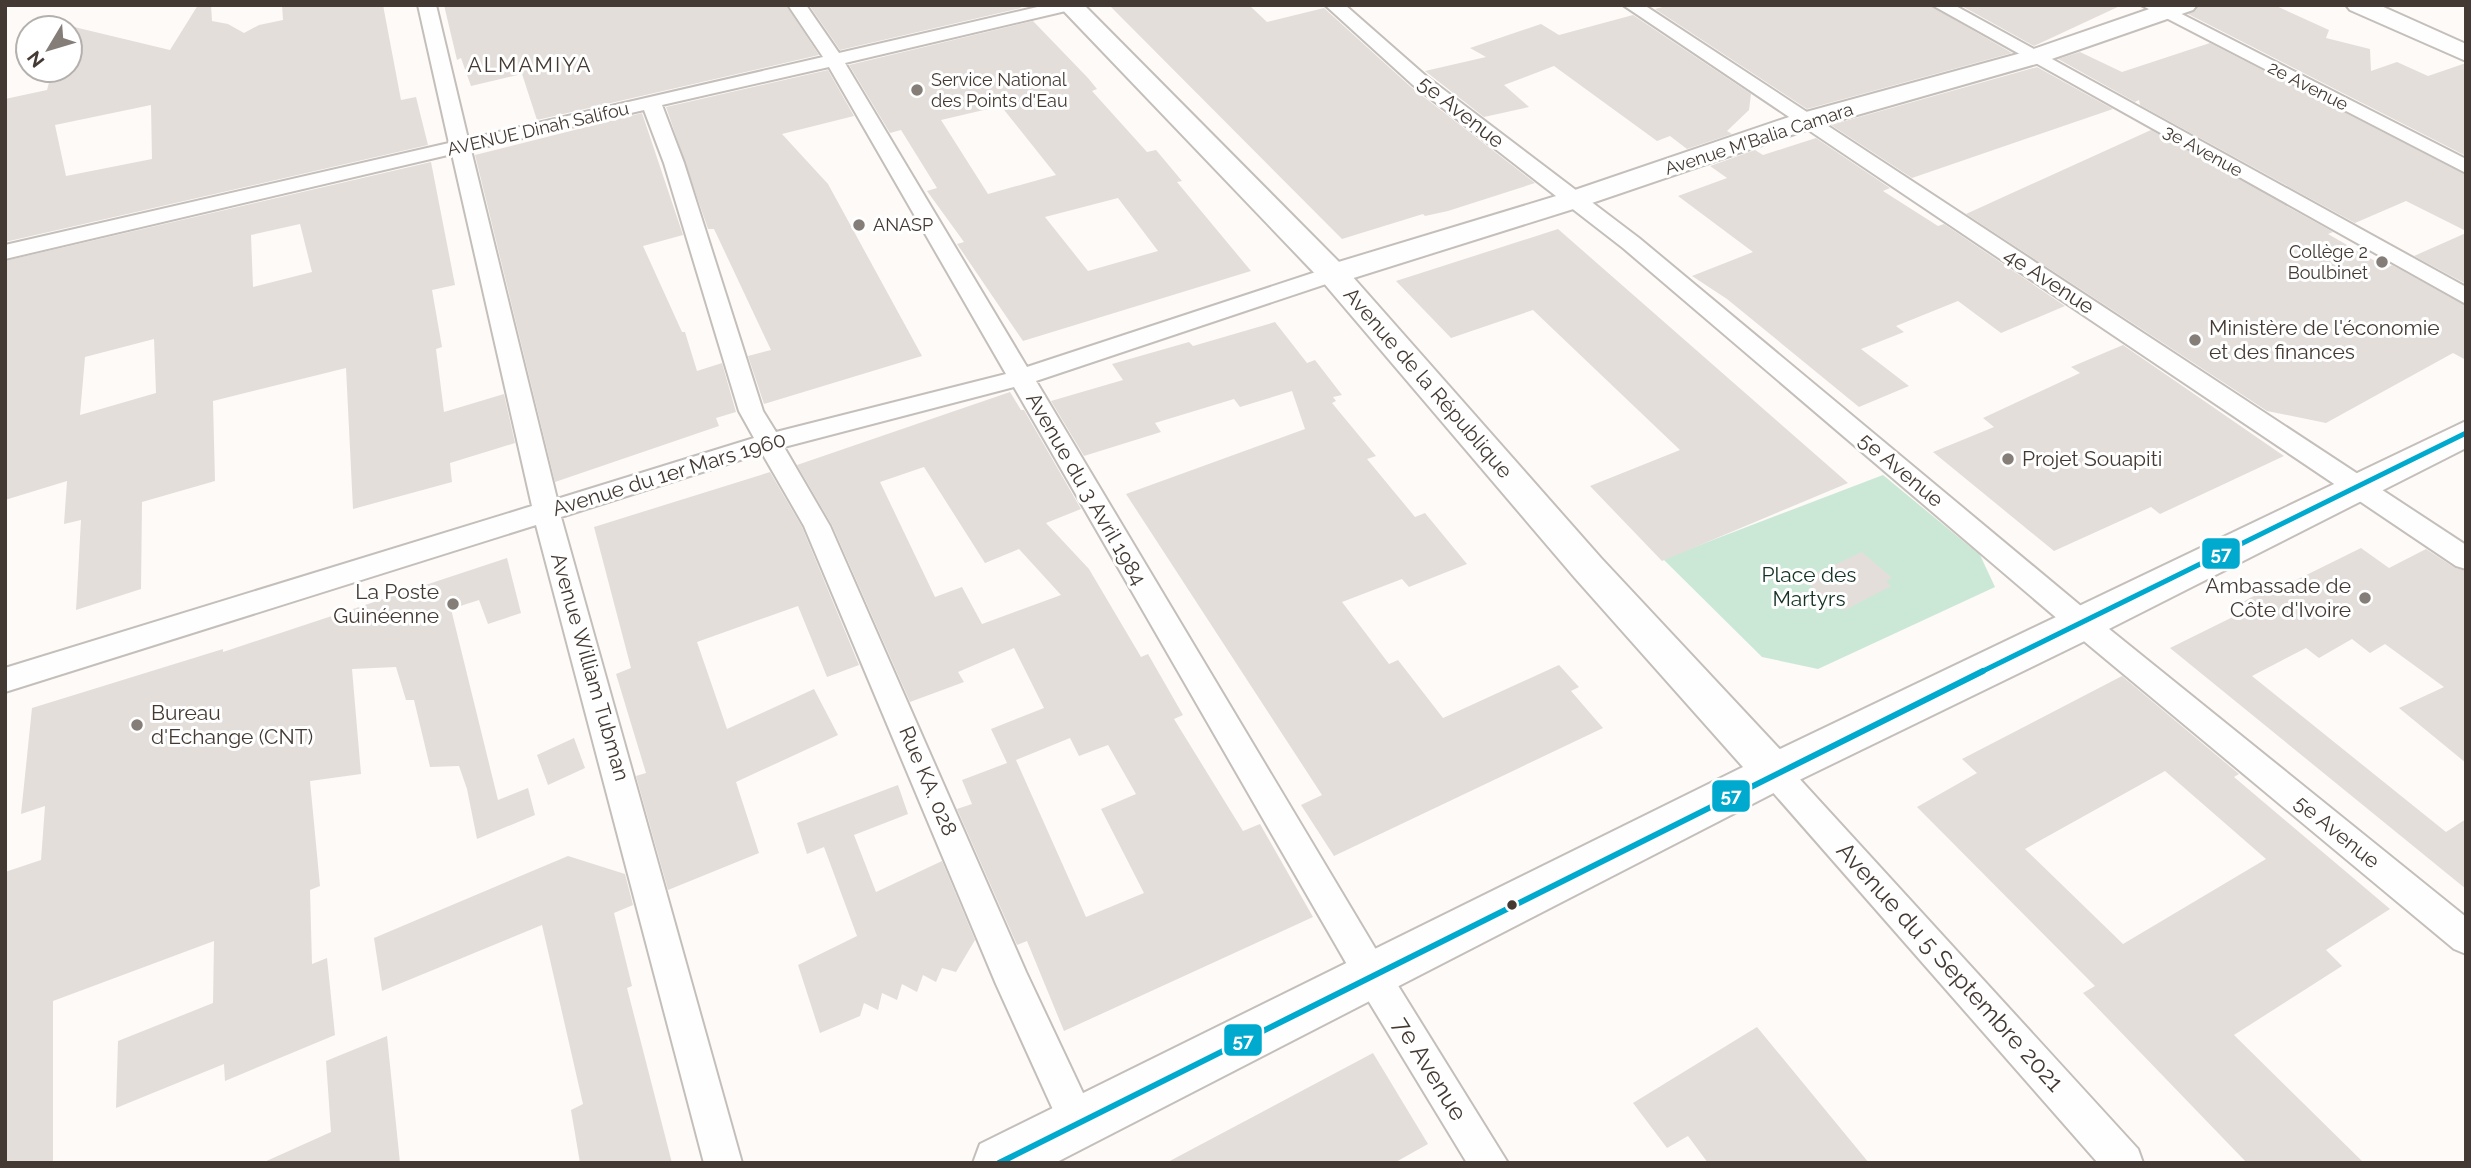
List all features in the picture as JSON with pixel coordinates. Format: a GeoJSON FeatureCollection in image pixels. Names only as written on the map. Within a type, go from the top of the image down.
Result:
{"type":"FeatureCollection","features":[{"type":"Feature","properties":{"kind":"street","name":"Avenue William Tubman"},"geometry":{"type":"LineString","coordinates":[[427,5],[546,510],[723,1163]]}},
{"type":"Feature","properties":{"kind":"street","name":"Avenue du 3 Avril 1984"},"geometry":{"type":"LineString","coordinates":[[797,5],[834,60],[1372,975]]}},
{"type":"Feature","properties":{"kind":"street","name":"AVENUE Dinah Salifou"},"geometry":{"type":"LineString","coordinates":[[5,252],[1070,5]]}},
{"type":"Feature","properties":{"kind":"street","name":"Avenue de la République"},"geometry":{"type":"LineString","coordinates":[[1070,5],[1334,274],[1588,568],[1774,772]]}},
{"type":"Feature","properties":{"kind":"street","name":"5e Avenue"},"geometry":{"type":"LineString","coordinates":[[1335,5],[1420,81],[1576,199],[2083,624],[2466,938]]}},
{"type":"Feature","properties":{"kind":"street","name":"4e Avenue"},"geometry":{"type":"LineString","coordinates":[[1632,5],[2466,559]]}},
{"type":"Feature","properties":{"kind":"street","name":"3e Avenue"},"geometry":{"type":"LineString","coordinates":[[1941,5],[2466,297]]}},
{"type":"Feature","properties":{"kind":"street"},"geometry":{"type":"LineString","coordinates":[[2358,5],[2466,53]]}},
{"type":"Feature","properties":{"kind":"street","name":"Avenue M'Balia Camara"},"geometry":{"type":"LineString","coordinates":[[1334,274],[1576,199],[1805,121],[2034,57],[2166,8]]}},
{"type":"Feature","properties":{"kind":"street","name":"2e Avenue"},"geometry":{"type":"LineString","coordinates":[[2166,8],[2466,167]]}},
{"type":"Feature","properties":{"kind":"street","name":"Rue KA. 028"},"geometry":{"type":"LineString","coordinates":[[650,102],[674,163],[751,411],[817,526],[1014,984],[1078,1123]]}},
{"type":"Feature","properties":{"kind":"street","name":"Avenue du 1er Mars 1960"},"geometry":{"type":"LineString","coordinates":[[5,680],[770,442],[1021,378],[1334,274]]}},
{"type":"Feature","properties":{"kind":"street"},"geometry":{"type":"LineString","coordinates":[[999,1163],[1774,772],[2083,624],[2466,433]]}},
{"type":"Feature","properties":{"kind":"street","name":"Avenue du 5 Septembre 2021"},"geometry":{"type":"LineString","coordinates":[[1774,772],[2124,1163]]}},
{"type":"Feature","properties":{"kind":"street","name":"7e Avenue"},"geometry":{"type":"LineString","coordinates":[[1372,975],[1489,1163]]}},
{"type":"Feature","properties":{"kind":"green space","name":"Place des Martyrs"},"geometry":{"type":"Polygon","coordinates":[[[1883,475],[1980,555],[1995,587],[1818,669],[1762,657],[1663,559],[1883,475]]]}},
{"type":"Feature","properties":{"kind":"building"},"geometry":{"type":"Polygon","coordinates":[[[198,5],[211,5],[212,21],[228,24],[244,33],[259,25],[283,20],[282,5],[383,5],[401,100],[416,97],[428,145],[5,242],[5,99],[47,90],[49,84],[84,84],[84,29],[170,50],[198,5]],[[151,105],[55,125],[66,176],[152,159],[151,105]]]}},
{"type":"Feature","properties":{"kind":"building"},"geometry":{"type":"Polygon","coordinates":[[[444,5],[786,5],[819,55],[537,120],[522,74],[471,86],[461,58],[457,60],[444,5]]]}},
{"type":"Feature","properties":{"kind":"building"},"geometry":{"type":"Polygon","coordinates":[[[809,5],[1019,5],[1021,8],[840,50],[809,5]]]}},
{"type":"Feature","properties":{"kind":"building"},"geometry":{"type":"Polygon","coordinates":[[[1109,5],[1249,5],[1267,22],[1324,8],[1411,87],[1535,183],[1448,211],[1425,216],[1423,214],[1342,239],[1109,5]]]}},
{"type":"Feature","properties":{"kind":"building"},"geometry":{"type":"Polygon","coordinates":[[[1670,5],[1929,5],[2012,53],[1807,109],[1655,9],[1670,5]]]}},
{"type":"Feature","properties":{"kind":"building"},"geometry":{"type":"Polygon","coordinates":[[[1960,5],[2122,5],[2034,46],[1960,5]]]}},
{"type":"Feature","properties":{"kind":"building"},"geometry":{"type":"Polygon","coordinates":[[[2199,5],[2274,5],[2329,30],[2326,38],[2370,49],[2371,71],[2397,62],[2428,76],[2466,63],[2466,156],[2188,14],[2199,5]]]}},
{"type":"Feature","properties":{"kind":"building"},"geometry":{"type":"Polygon","coordinates":[[[1633,15],[1751,94],[1749,110],[1727,131],[1732,134],[1687,149],[1670,136],[1657,141],[1554,66],[1504,85],[1529,107],[1484,117],[1425,71],[1486,57],[1470,48],[1541,24],[1559,35],[1633,15]]]}},
{"type":"Feature","properties":{"kind":"building"},"geometry":{"type":"Polygon","coordinates":[[[1033,21],[1088,78],[1097,89],[1092,91],[1147,152],[1156,150],[1182,181],[1177,182],[1251,271],[1023,341],[957,244],[964,242],[927,191],[937,188],[901,130],[890,133],[849,65],[1033,21]],[[1001,106],[941,120],[988,194],[1056,175],[1001,106]],[[1118,198],[1045,217],[1088,271],[1158,251],[1118,198]]]}},
{"type":"Feature","properties":{"kind":"building"},"geometry":{"type":"Polygon","coordinates":[[[2210,43],[2466,175],[2466,231],[2406,201],[2355,223],[2140,105],[2139,100],[2135,102],[2058,59],[2080,52],[2122,72],[2210,43]]]}},
{"type":"Feature","properties":{"kind":"building"},"geometry":{"type":"Polygon","coordinates":[[[2037,67],[2113,109],[1912,178],[1831,125],[2037,67]]]}},
{"type":"Feature","properties":{"kind":"building"},"geometry":{"type":"Polygon","coordinates":[[[828,70],[854,116],[782,134],[828,184],[922,356],[764,404],[748,356],[771,350],[714,229],[708,229],[666,107],[828,70]]]}},
{"type":"Feature","properties":{"kind":"building"},"geometry":{"type":"Polygon","coordinates":[[[642,113],[683,235],[643,246],[682,332],[685,332],[697,371],[722,363],[736,412],[716,418],[719,426],[555,482],[475,155],[642,113]]]}},
{"type":"Feature","properties":{"kind":"building"},"geometry":{"type":"Polygon","coordinates":[[[2151,130],[2333,232],[2328,234],[2387,268],[2392,265],[2466,306],[2466,360],[2453,353],[2326,423],[2267,411],[1966,214],[2151,130]]]}},
{"type":"Feature","properties":{"kind":"building"},"geometry":{"type":"Polygon","coordinates":[[[1816,138],[1890,188],[1883,191],[1938,226],[1944,224],[2065,306],[2001,333],[1958,301],[1896,326],[1904,332],[1861,349],[1909,386],[1859,407],[1727,299],[1692,276],[1753,252],[1678,196],[1727,178],[1710,166],[1755,150],[1763,155],[1816,138]]]}},
{"type":"Feature","properties":{"kind":"building"},"geometry":{"type":"Polygon","coordinates":[[[431,162],[455,285],[432,290],[442,347],[436,349],[444,412],[504,394],[515,443],[450,463],[452,482],[353,509],[346,368],[213,401],[215,481],[142,502],[141,589],[76,610],[81,520],[64,524],[67,481],[5,500],[5,261],[431,162]],[[300,224],[251,235],[253,287],[312,272],[300,224]],[[154,339],[85,357],[80,415],[156,393],[154,339]]]}},
{"type":"Feature","properties":{"kind":"building"},"geometry":{"type":"Polygon","coordinates":[[[1558,229],[1848,483],[1662,561],[1590,486],[1680,450],[1533,310],[1451,338],[1396,281],[1558,229]]]}},
{"type":"Feature","properties":{"kind":"building"},"geometry":{"type":"Polygon","coordinates":[[[2466,233],[2466,284],[2414,256],[2466,233]]]}},
{"type":"Feature","properties":{"kind":"building"},"geometry":{"type":"Polygon","coordinates":[[[1275,322],[1307,363],[1315,360],[1342,395],[1333,397],[1336,401],[1332,403],[1376,456],[1367,459],[1415,517],[1425,513],[1467,564],[1409,587],[1402,579],[1342,602],[1389,664],[1398,660],[1443,718],[1559,665],[1579,687],[1571,691],[1603,728],[1334,856],[1301,805],[1322,795],[1126,494],[1305,429],[1292,391],[1240,407],[1234,399],[1155,423],[1161,432],[1084,456],[1051,401],[1123,380],[1112,364],[1189,342],[1193,346],[1275,322]]]}},
{"type":"Feature","properties":{"kind":"building"},"geometry":{"type":"Polygon","coordinates":[[[2123,345],[2284,456],[2160,514],[2151,507],[2054,551],[1933,452],[1994,427],[1983,418],[2080,373],[2071,367],[2123,345]]]}},
{"type":"Feature","properties":{"kind":"building"},"geometry":{"type":"Polygon","coordinates":[[[1010,392],[1021,410],[1024,410],[1081,509],[1046,523],[1089,569],[1141,657],[1148,654],[1183,715],[1174,719],[1243,831],[1260,824],[1313,917],[1064,1031],[1027,941],[1017,945],[957,809],[972,804],[962,780],[1007,763],[991,729],[1044,708],[1014,648],[958,672],[964,682],[910,702],[832,525],[797,465],[1010,392]],[[924,467],[880,482],[935,597],[962,587],[982,624],[1061,595],[1019,549],[985,563],[924,467]],[[1070,738],[1016,760],[1086,917],[1144,893],[1101,809],[1136,794],[1108,745],[1079,756],[1070,738]]]}},
{"type":"Feature","properties":{"kind":"building"},"geometry":{"type":"Polygon","coordinates":[[[770,472],[802,527],[859,665],[827,677],[798,606],[697,642],[727,729],[814,689],[838,735],[736,782],[759,853],[668,890],[636,776],[646,773],[616,674],[631,668],[594,527],[770,472]]]}},
{"type":"Feature","properties":{"kind":"building"},"geometry":{"type":"Polygon","coordinates":[[[2361,548],[2389,568],[2426,549],[2455,568],[2466,571],[2466,763],[2399,708],[2444,687],[2385,644],[2370,653],[2352,639],[2319,658],[2306,648],[2252,676],[2446,832],[2466,819],[2466,889],[2170,648],[2251,608],[2243,602],[2271,586],[2276,590],[2361,548]]]}},
{"type":"Feature","properties":{"kind":"building"},"geometry":{"type":"Polygon","coordinates":[[[1862,552],[1892,578],[1886,581],[1891,586],[1845,610],[1836,604],[1832,606],[1804,579],[1862,552]]]}},
{"type":"Feature","properties":{"kind":"building"},"geometry":{"type":"Polygon","coordinates":[[[507,558],[521,613],[488,624],[479,600],[451,609],[498,800],[528,788],[535,815],[477,839],[467,789],[459,766],[430,767],[414,700],[406,700],[396,667],[352,669],[361,774],[310,781],[320,886],[310,890],[312,964],[327,958],[335,1035],[225,1081],[224,1064],[116,1108],[118,1041],[213,1003],[214,941],[53,1001],[53,1163],[5,1163],[5,872],[41,860],[45,806],[21,814],[32,708],[223,649],[223,652],[507,558]]]}},
{"type":"Feature","properties":{"kind":"building"},"geometry":{"type":"Polygon","coordinates":[[[2122,676],[2239,774],[2234,777],[2390,909],[2326,950],[2342,966],[2234,1035],[2364,1163],[2247,1163],[2083,993],[2095,986],[1917,807],[1977,773],[1962,759],[2122,676]],[[2165,771],[2025,849],[2123,944],[2266,859],[2165,771]]]}},
{"type":"Feature","properties":{"kind":"building"},"geometry":{"type":"Polygon","coordinates":[[[574,738],[585,768],[548,785],[537,755],[574,738]]]}},
{"type":"Feature","properties":{"kind":"building"},"geometry":{"type":"Polygon","coordinates":[[[898,785],[908,814],[854,835],[876,892],[942,861],[975,940],[956,972],[942,968],[936,982],[923,975],[917,992],[902,984],[897,1000],[882,993],[878,1010],[864,1003],[860,1016],[820,1033],[798,965],[857,936],[824,847],[807,854],[797,823],[898,785]]]}},
{"type":"Feature","properties":{"kind":"building"},"geometry":{"type":"Polygon","coordinates":[[[568,856],[625,874],[633,905],[614,913],[632,986],[627,988],[672,1163],[580,1163],[571,1110],[583,1104],[542,925],[382,991],[374,938],[568,856]]]}},
{"type":"Feature","properties":{"kind":"building"},"geometry":{"type":"Polygon","coordinates":[[[1757,1027],[1869,1163],[1708,1163],[1688,1136],[1667,1148],[1633,1103],[1757,1027]]]}},
{"type":"Feature","properties":{"kind":"building"},"geometry":{"type":"Polygon","coordinates":[[[387,1036],[400,1163],[262,1163],[331,1132],[326,1061],[387,1036]]]}},
{"type":"Feature","properties":{"kind":"building"},"geometry":{"type":"Polygon","coordinates":[[[1373,1053],[1428,1144],[1394,1163],[1166,1163],[1373,1053]]]}},
{"type":"Feature","properties":{"kind":"transit line","name":"57"},"geometry":{"type":"LineString","coordinates":[[999,1163],[1731,796],[2466,433]]}},
{"type":"Feature","properties":{"kind":"place","name":"Service National des Points d'Eau"},"geometry":{"type":"Point","coordinates":[917,90]}},
{"type":"Feature","properties":{"kind":"place","name":"ANASP"},"geometry":{"type":"Point","coordinates":[859,225]}},
{"type":"Feature","properties":{"kind":"place","name":"Collège 2 Boulbinet"},"geometry":{"type":"Point","coordinates":[2382,262]}},
{"type":"Feature","properties":{"kind":"place","name":"Ministère de l'économie et des finances"},"geometry":{"type":"Point","coordinates":[2195,340]}},
{"type":"Feature","properties":{"kind":"place","name":"Projet Souapiti"},"geometry":{"type":"Point","coordinates":[2008,459]}},
{"type":"Feature","properties":{"kind":"place","name":"Ambassade de Côte d'Ivoire"},"geometry":{"type":"Point","coordinates":[2365,598]}},
{"type":"Feature","properties":{"kind":"place","name":"La Poste Guinéenne"},"geometry":{"type":"Point","coordinates":[453,604]}},
{"type":"Feature","properties":{"kind":"place","name":"Bureau d'Echange (CNT)"},"geometry":{"type":"Point","coordinates":[137,725]}},
{"type":"Feature","properties":{"kind":"district","name":"ALMAMIYA"},"geometry":{"type":"Point","coordinates":[530,65]}}]}
